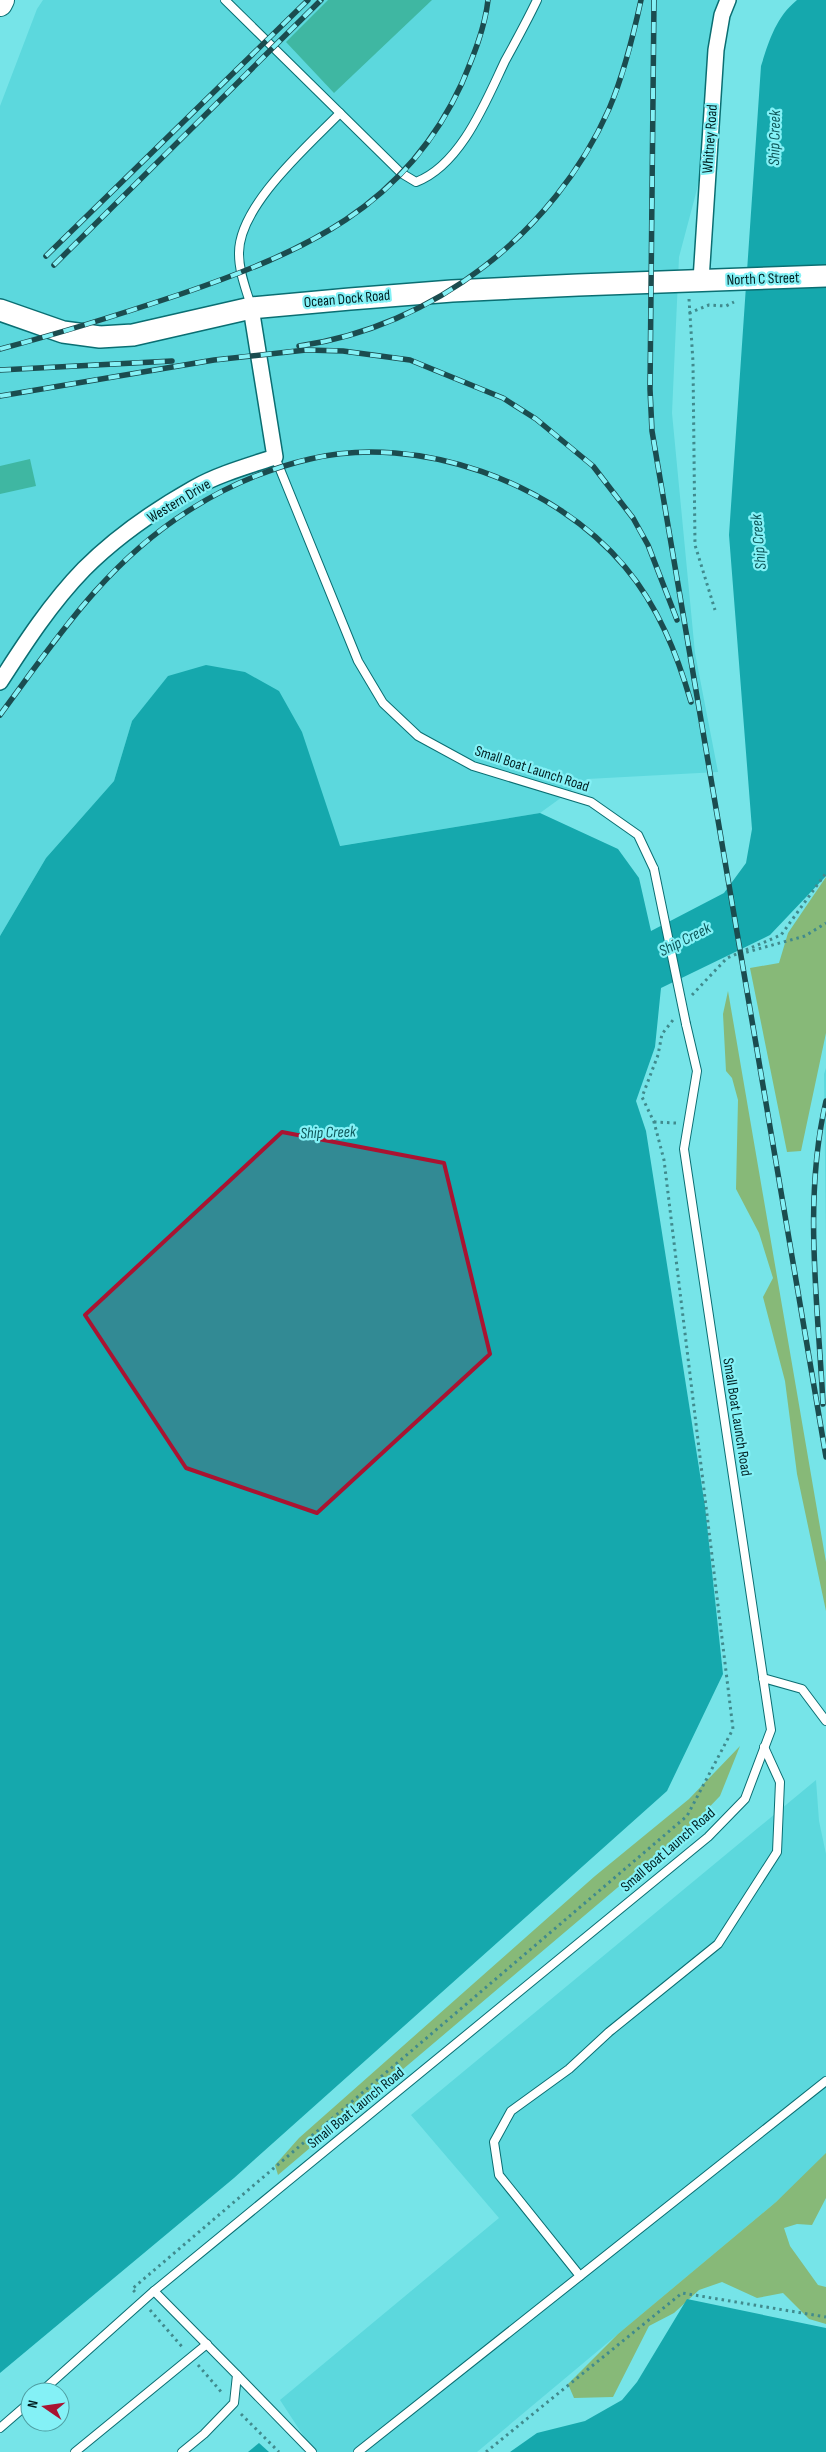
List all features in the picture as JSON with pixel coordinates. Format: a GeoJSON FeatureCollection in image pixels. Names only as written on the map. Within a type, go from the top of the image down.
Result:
{"type":"FeatureCollection","features":[{"type":"Feature","properties":{"kind":"main road"},"geometry":{"type":"LineString","coordinates":[[0,4],[2,0]]}},
{"type":"Feature","properties":{"kind":"street","name":"Whitney Road"},"geometry":{"type":"LineString","coordinates":[[698,290],[716,50],[722,15],[728,0]]}},
{"type":"Feature","properties":{"kind":"street","name":"North C Street"},"geometry":{"type":"LineString","coordinates":[[698,290],[733,280],[826,276]]}},
{"type":"Feature","properties":{"kind":"street","name":"Ocean Dock Road"},"geometry":{"type":"LineString","coordinates":[[0,310],[63,332],[100,337],[133,335],[251,308],[452,291],[698,290]]}},
{"type":"Feature","properties":{"kind":"street"},"geometry":{"type":"LineString","coordinates":[[251,308],[275,457]]}},
{"type":"Feature","properties":{"kind":"street","name":"Western Drive"},"geometry":{"type":"LineString","coordinates":[[0,682],[41,620],[84,570],[117,540],[194,488],[234,471],[275,457]]}},
{"type":"Feature","properties":{"kind":"lane"},"geometry":{"type":"LineString","coordinates":[[225,0],[401,173],[416,182],[429,177],[452,155],[480,114],[537,0]]}},
{"type":"Feature","properties":{"kind":"lane"},"geometry":{"type":"LineString","coordinates":[[251,308],[241,273],[239,252],[245,230],[258,203],[281,173],[340,114]]}},
{"type":"Feature","properties":{"kind":"lane","name":"Small Boat Launch Road"},"geometry":{"type":"LineString","coordinates":[[52,2382],[154,2291],[708,1837],[744,1799],[770,1730],[684,1149],[697,1071],[654,869],[638,835],[591,802],[473,766],[418,736],[383,703],[358,661],[275,457]]}},
{"type":"Feature","properties":{"kind":"lane"},"geometry":{"type":"LineString","coordinates":[[763,1678],[802,1690],[826,1720]]}},
{"type":"Feature","properties":{"kind":"lane"},"geometry":{"type":"LineString","coordinates":[[580,2276],[499,2175],[494,2142],[512,2111],[569,2069],[609,2032],[718,1944],[777,1852],[780,1782],[764,1747]]}},
{"type":"Feature","properties":{"kind":"lane"},"geometry":{"type":"LineString","coordinates":[[358,2452],[826,2081]]}},
{"type":"Feature","properties":{"kind":"lane"},"geometry":{"type":"LineString","coordinates":[[154,2291],[312,2452]]}},
{"type":"Feature","properties":{"kind":"lane"},"geometry":{"type":"LineString","coordinates":[[75,2452],[207,2344]]}},
{"type":"Feature","properties":{"kind":"lane"},"geometry":{"type":"LineString","coordinates":[[182,2452],[204,2434],[234,2403],[237,2375]]}},
{"type":"Feature","properties":{"kind":"lane"},"geometry":{"type":"LineString","coordinates":[[0,2428],[20,2411]]}},
{"type":"Feature","properties":{"kind":"path"},"geometry":{"type":"LineString","coordinates":[[698,290],[688,299],[693,362],[695,545],[715,610]]}},
{"type":"Feature","properties":{"kind":"path"},"geometry":{"type":"LineString","coordinates":[[689,314],[709,305],[726,306],[734,302]]}},
{"type":"Feature","properties":{"kind":"path"},"geometry":{"type":"LineString","coordinates":[[689,998],[727,958],[780,935],[826,874]]}},
{"type":"Feature","properties":{"kind":"path"},"geometry":{"type":"LineString","coordinates":[[727,958],[805,936],[826,923]]}},
{"type":"Feature","properties":{"kind":"path"},"geometry":{"type":"LineString","coordinates":[[138,2297],[132,2289],[687,1816],[734,1729],[664,1160],[654,1122],[642,1097],[658,1055],[662,1034],[678,1012]]}},
{"type":"Feature","properties":{"kind":"path"},"geometry":{"type":"LineString","coordinates":[[654,1122],[688,1124]]}},
{"type":"Feature","properties":{"kind":"path"},"geometry":{"type":"LineString","coordinates":[[486,2452],[682,2293],[826,2316]]}},
{"type":"Feature","properties":{"kind":"path"},"geometry":{"type":"LineString","coordinates":[[145,2304],[190,2356]]}},
{"type":"Feature","properties":{"kind":"path"},"geometry":{"type":"LineString","coordinates":[[196,2363],[228,2400]]}},
{"type":"Feature","properties":{"kind":"path"},"geometry":{"type":"LineString","coordinates":[[235,2407],[254,2430],[279,2452]]}},
{"type":"Feature","properties":{"kind":"highlighted area"},"geometry":{"type":"Polygon","coordinates":[[[282,1132],[444,1163],[490,1354],[317,1513],[186,1468],[85,1315],[282,1132]]]}},
{"type":"Feature","properties":{"kind":"shaded area"},"geometry":{"type":"Polygon","coordinates":[[[43,0],[725,0],[700,178],[679,257],[672,413],[695,653],[718,772],[587,779],[540,813],[339,846],[320,792],[132,721],[114,781],[46,858],[0,936],[0,106],[37,9],[43,0]]]}},
{"type":"Feature","properties":{"kind":"shaded area"},"geometry":{"type":"Polygon","coordinates":[[[826,1068],[826,1242],[824,1074],[826,1068]]]}},
{"type":"Feature","properties":{"kind":"shaded area"},"geometry":{"type":"Polygon","coordinates":[[[816,1780],[819,1821],[826,1854],[826,2155],[776,2202],[477,2452],[314,2452],[280,2400],[499,2218],[411,2115],[816,1780]]]}},
{"type":"Feature","properties":{"kind":"green space"},"geometry":{"type":"Polygon","coordinates":[[[826,877],[826,1033],[801,1151],[787,1152],[750,968],[779,963],[788,933],[826,877]]]}},
{"type":"Feature","properties":{"kind":"green space"},"geometry":{"type":"Polygon","coordinates":[[[728,991],[826,1562],[826,1611],[797,1474],[785,1381],[763,1297],[773,1278],[759,1233],[736,1189],[738,1100],[732,1078],[726,1071],[723,1014],[728,991]]]}},
{"type":"Feature","properties":{"kind":"green space"},"geometry":{"type":"Polygon","coordinates":[[[740,1746],[720,1796],[695,1822],[278,2175],[275,2165],[299,2138],[595,1876],[689,1799],[740,1746]]]}},
{"type":"Feature","properties":{"kind":"green space"},"geometry":{"type":"Polygon","coordinates":[[[826,2153],[826,2198],[812,2225],[797,2224],[784,2228],[790,2246],[818,2285],[826,2287],[826,2324],[809,2319],[783,2293],[757,2298],[722,2282],[699,2290],[674,2313],[649,2326],[613,2397],[574,2398],[568,2384],[618,2334],[776,2202],[826,2153]]]}},
{"type":"Feature","properties":{"kind":"water","name":"Ship Creek"},"geometry":{"type":"Polygon","coordinates":[[[797,0],[826,0],[826,876],[770,935],[661,988],[655,1047],[636,1101],[646,1131],[705,1506],[723,1674],[667,1791],[234,2178],[0,2373],[0,936],[46,858],[114,781],[132,721],[168,676],[206,665],[245,672],[279,691],[302,732],[340,846],[540,813],[618,849],[639,878],[651,931],[724,893],[746,863],[752,829],[729,535],[761,66],[778,22],[797,0]]]}},
{"type":"Feature","properties":{"kind":"water"},"geometry":{"type":"Polygon","coordinates":[[[687,2299],[826,2328],[826,2452],[510,2452],[537,2433],[585,2421],[622,2400],[637,2382],[687,2299]]]}},
{"type":"Feature","properties":{"kind":"water"},"geometry":{"type":"Polygon","coordinates":[[[259,2443],[269,2452],[248,2452],[259,2443]]]}},
{"type":"Feature","properties":{"kind":"building"},"geometry":{"type":"Polygon","coordinates":[[[328,0],[432,0],[334,93],[286,42],[328,0]]]}},
{"type":"Feature","properties":{"kind":"building"},"geometry":{"type":"Polygon","coordinates":[[[30,459],[36,486],[0,494],[0,466],[30,459]]]}},
{"type":"Feature","properties":{"kind":"railway"},"geometry":{"type":"LineString","coordinates":[[46,256],[308,0]]}},
{"type":"Feature","properties":{"kind":"railway"},"geometry":{"type":"LineString","coordinates":[[54,265],[321,0]]}},
{"type":"Feature","properties":{"kind":"railway"},"geometry":{"type":"LineString","coordinates":[[0,349],[113,316],[226,278],[308,242],[346,220],[380,194],[411,163],[439,126],[462,83],[470,63],[481,32],[488,0]]}},
{"type":"Feature","properties":{"kind":"railway"},"geometry":{"type":"LineString","coordinates":[[299,346],[349,335],[396,318],[441,295],[484,267],[522,233],[556,196],[585,154],[609,109],[628,55],[641,0]]}},
{"type":"Feature","properties":{"kind":"railway"},"geometry":{"type":"LineString","coordinates":[[654,0],[650,389],[652,431],[826,1457]]}},
{"type":"Feature","properties":{"kind":"railway"},"geometry":{"type":"LineString","coordinates":[[0,396],[214,360],[306,350],[343,351],[410,360],[503,398],[536,419],[593,466],[633,518],[648,545],[677,620]]}},
{"type":"Feature","properties":{"kind":"railway"},"geometry":{"type":"LineString","coordinates":[[0,370],[172,361]]}},
{"type":"Feature","properties":{"kind":"railway"},"geometry":{"type":"LineString","coordinates":[[0,715],[84,604],[132,554],[158,532],[202,502],[247,480],[294,463],[352,453],[395,453],[438,459],[481,471],[523,489],[561,511],[596,537],[637,582],[657,614],[673,648],[691,702]]}},
{"type":"Feature","properties":{"kind":"railway"},"geometry":{"type":"LineString","coordinates":[[823,1404],[814,1252],[814,1214],[819,1138],[826,1101]]}}]}
